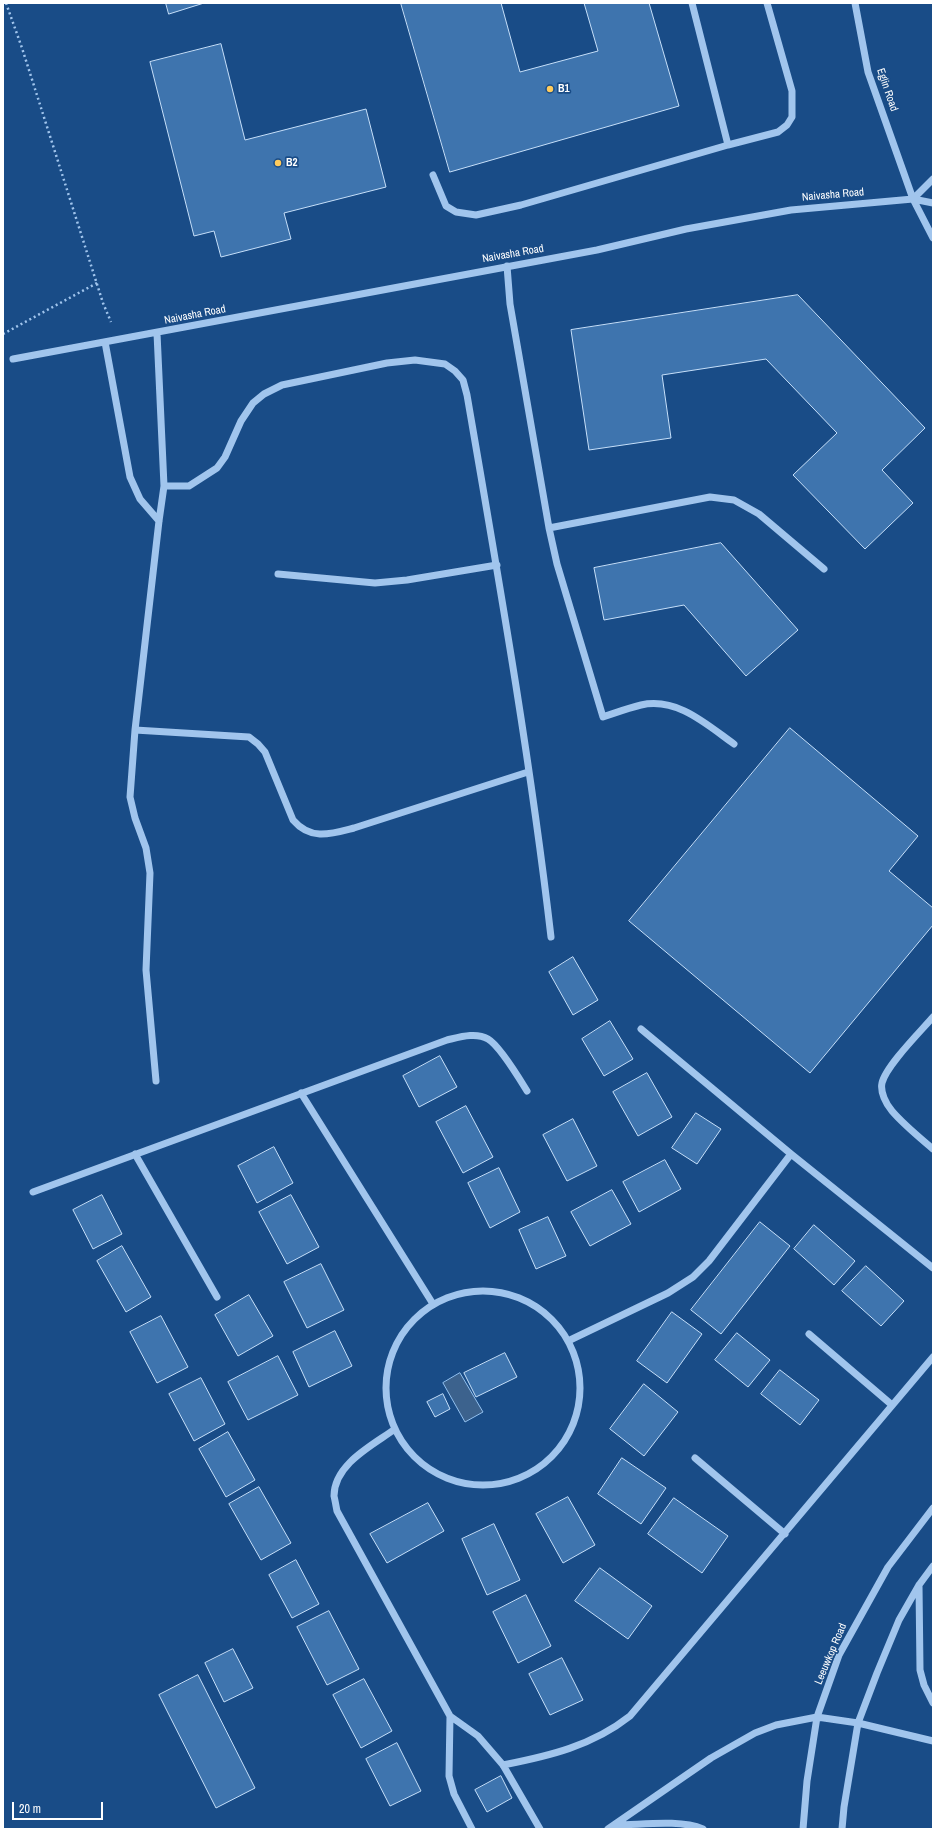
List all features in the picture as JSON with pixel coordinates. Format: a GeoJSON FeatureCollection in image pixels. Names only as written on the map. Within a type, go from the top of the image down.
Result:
{"type":"FeatureCollection","features":[{"type":"Feature","properties":{"kind":"street"},"geometry":{"type":"LineString","coordinates":[[692,3],[728,145]]}},
{"type":"Feature","properties":{"kind":"street"},"geometry":{"type":"LineString","coordinates":[[433,175],[446,206],[456,212],[476,215],[521,205],[778,132],[787,125],[792,117],[792,91],[767,3]]}},
{"type":"Feature","properties":{"kind":"street","name":"Eglin Road"},"geometry":{"type":"LineString","coordinates":[[855,3],[868,72],[914,199]]}},
{"type":"Feature","properties":{"kind":"street"},"geometry":{"type":"LineString","coordinates":[[933,179],[914,199],[933,238]]}},
{"type":"Feature","properties":{"kind":"street","name":"Naivasha Road"},"geometry":{"type":"LineString","coordinates":[[13,359],[597,250],[686,229],[791,210],[914,199],[933,203]]}},
{"type":"Feature","properties":{"kind":"street"},"geometry":{"type":"LineString","coordinates":[[507,266],[510,304],[549,528],[557,564],[603,717],[642,705],[659,703],[679,707],[695,716],[734,744]]}},
{"type":"Feature","properties":{"kind":"street"},"geometry":{"type":"LineString","coordinates":[[156,1081],[146,970],[150,873],[146,848],[135,818],[130,797],[135,730],[164,486],[157,333]]}},
{"type":"Feature","properties":{"kind":"street"},"geometry":{"type":"LineString","coordinates":[[105,342],[130,477],[140,499],[159,521]]}},
{"type":"Feature","properties":{"kind":"street"},"geometry":{"type":"LineString","coordinates":[[164,486],[189,486],[217,468],[225,457],[241,421],[253,403],[264,394],[282,385],[387,363],[415,360],[445,364],[455,371],[463,380],[467,395],[496,565],[542,862],[551,937]]}},
{"type":"Feature","properties":{"kind":"street"},"geometry":{"type":"LineString","coordinates":[[549,528],[710,497],[734,500],[759,514],[824,569]]}},
{"type":"Feature","properties":{"kind":"street"},"geometry":{"type":"LineString","coordinates":[[278,574],[375,583],[407,580],[496,565]]}},
{"type":"Feature","properties":{"kind":"street"},"geometry":{"type":"LineString","coordinates":[[135,730],[249,737],[265,752],[293,820],[300,828],[313,833],[327,835],[354,828],[528,772]]}},
{"type":"Feature","properties":{"kind":"street"},"geometry":{"type":"LineString","coordinates":[[933,1017],[884,1076],[881,1085],[882,1093],[891,1110],[933,1149]]}},
{"type":"Feature","properties":{"kind":"street"},"geometry":{"type":"LineString","coordinates":[[641,1029],[791,1154],[933,1268]]}},
{"type":"Feature","properties":{"kind":"street"},"geometry":{"type":"LineString","coordinates":[[33,1192],[447,1040],[476,1036],[487,1038],[496,1046],[527,1091]]}},
{"type":"Feature","properties":{"kind":"street"},"geometry":{"type":"LineString","coordinates":[[301,1094],[433,1304]]}},
{"type":"Feature","properties":{"kind":"street"},"geometry":{"type":"LineString","coordinates":[[135,1154],[217,1297]]}},
{"type":"Feature","properties":{"kind":"street"},"geometry":{"type":"LineString","coordinates":[[568,1340],[668,1293],[693,1277],[709,1261],[791,1154]]}},
{"type":"Feature","properties":{"kind":"street"},"geometry":{"type":"LineString","coordinates":[[483,1290],[508,1293],[532,1304],[552,1320],[568,1340],[579,1370],[579,1401],[577,1408],[570,1431],[553,1456],[528,1475],[498,1484],[467,1484],[438,1474],[413,1455],[395,1429],[387,1402],[387,1373],[395,1346],[411,1322],[433,1304],[457,1294],[483,1290]]}},
{"type":"Feature","properties":{"kind":"street"},"geometry":{"type":"LineString","coordinates":[[809,1334],[892,1405]]}},
{"type":"Feature","properties":{"kind":"street"},"geometry":{"type":"LineString","coordinates":[[503,1765],[561,1752],[596,1739],[613,1730],[630,1716],[933,1357]]}},
{"type":"Feature","properties":{"kind":"street"},"geometry":{"type":"LineString","coordinates":[[395,1429],[360,1454],[346,1468],[338,1479],[334,1495],[337,1511],[450,1716],[478,1736],[503,1765],[540,1829]]}},
{"type":"Feature","properties":{"kind":"street"},"geometry":{"type":"LineString","coordinates":[[695,1458],[785,1534]]}},
{"type":"Feature","properties":{"kind":"street","name":"Leeuwkop Road"},"geometry":{"type":"LineString","coordinates":[[803,1829],[807,1781],[817,1716],[840,1655],[861,1613],[888,1567],[933,1508]]}},
{"type":"Feature","properties":{"kind":"street"},"geometry":{"type":"LineString","coordinates":[[842,1829],[844,1807],[858,1723],[899,1620],[919,1585],[933,1566]]}},
{"type":"Feature","properties":{"kind":"street"},"geometry":{"type":"LineString","coordinates":[[919,1585],[920,1670],[924,1685],[933,1703]]}},
{"type":"Feature","properties":{"kind":"street"},"geometry":{"type":"LineString","coordinates":[[450,1716],[448,1759],[449,1776],[454,1794],[472,1829]]}},
{"type":"Feature","properties":{"kind":"street"},"geometry":{"type":"LineString","coordinates":[[611,1827],[711,1758],[755,1733],[776,1725],[817,1716],[858,1723],[933,1741]]}},
{"type":"Feature","properties":{"kind":"street"},"geometry":{"type":"LineString","coordinates":[[611,1827],[674,1824],[703,1829]]}},
{"type":"Feature","properties":{"kind":"path"},"geometry":{"type":"LineString","coordinates":[[6,3],[22,48],[97,283],[118,340]]}},
{"type":"Feature","properties":{"kind":"path"},"geometry":{"type":"LineString","coordinates":[[3,334],[97,283]]}},
{"type":"Feature","properties":{"kind":"water"},"geometry":{"type":"Polygon","coordinates":[[[460,1373],[483,1412],[465,1422],[443,1383],[460,1373]]]}},
{"type":"Feature","properties":{"kind":"building"},"geometry":{"type":"Polygon","coordinates":[[[166,3],[204,3],[169,14],[166,3]]]}},
{"type":"Feature","properties":{"kind":"building","name":"B1"},"geometry":{"type":"Polygon","coordinates":[[[401,3],[501,3],[520,72],[598,51],[584,3],[649,3],[679,106],[450,172],[401,3]]]}},
{"type":"Feature","properties":{"kind":"building","name":"B2"},"geometry":{"type":"Polygon","coordinates":[[[221,44],[245,140],[366,109],[386,187],[284,213],[291,239],[221,257],[214,231],[194,236],[150,62],[221,44]]]}},
{"type":"Feature","properties":{"kind":"building"},"geometry":{"type":"Polygon","coordinates":[[[798,295],[925,428],[882,470],[913,503],[865,549],[793,475],[837,433],[766,359],[662,375],[671,438],[589,450],[571,330],[798,295]]]}},
{"type":"Feature","properties":{"kind":"building"},"geometry":{"type":"Polygon","coordinates":[[[721,543],[798,630],[746,676],[684,605],[604,620],[594,568],[721,543]]]}},
{"type":"Feature","properties":{"kind":"building"},"geometry":{"type":"Polygon","coordinates":[[[790,728],[918,836],[889,871],[933,908],[933,925],[810,1073],[629,921],[790,728]]]}},
{"type":"Feature","properties":{"kind":"building"},"geometry":{"type":"Polygon","coordinates":[[[573,957],[598,1000],[573,1015],[549,972],[573,957]]]}},
{"type":"Feature","properties":{"kind":"building"},"geometry":{"type":"Polygon","coordinates":[[[610,1021],[633,1059],[604,1076],[582,1039],[610,1021]]]}},
{"type":"Feature","properties":{"kind":"building"},"geometry":{"type":"Polygon","coordinates":[[[440,1056],[457,1087],[419,1107],[403,1076],[440,1056]]]}},
{"type":"Feature","properties":{"kind":"building"},"geometry":{"type":"Polygon","coordinates":[[[647,1073],[672,1117],[638,1136],[613,1092],[647,1073]]]}},
{"type":"Feature","properties":{"kind":"building"},"geometry":{"type":"Polygon","coordinates":[[[466,1106],[493,1157],[463,1173],[436,1122],[466,1106]]]}},
{"type":"Feature","properties":{"kind":"building"},"geometry":{"type":"Polygon","coordinates":[[[696,1113],[721,1129],[697,1164],[672,1148],[696,1113]]]}},
{"type":"Feature","properties":{"kind":"building"},"geometry":{"type":"Polygon","coordinates":[[[573,1119],[597,1166],[567,1181],[543,1135],[573,1119]]]}},
{"type":"Feature","properties":{"kind":"building"},"geometry":{"type":"Polygon","coordinates":[[[274,1147],[293,1183],[257,1203],[238,1166],[274,1147]]]}},
{"type":"Feature","properties":{"kind":"building"},"geometry":{"type":"Polygon","coordinates":[[[665,1160],[681,1189],[639,1212],[623,1182],[665,1160]]]}},
{"type":"Feature","properties":{"kind":"building"},"geometry":{"type":"Polygon","coordinates":[[[499,1168],[520,1212],[490,1228],[468,1183],[499,1168]]]}},
{"type":"Feature","properties":{"kind":"building"},"geometry":{"type":"Polygon","coordinates":[[[612,1190],[631,1224],[590,1246],[571,1212],[612,1190]]]}},
{"type":"Feature","properties":{"kind":"building"},"geometry":{"type":"Polygon","coordinates":[[[102,1195],[122,1234],[93,1249],[73,1210],[102,1195]]]}},
{"type":"Feature","properties":{"kind":"building"},"geometry":{"type":"Polygon","coordinates":[[[291,1195],[319,1247],[287,1264],[259,1212],[291,1195]]]}},
{"type":"Feature","properties":{"kind":"building"},"geometry":{"type":"Polygon","coordinates":[[[548,1217],[566,1256],[536,1269],[519,1230],[548,1217]]]}},
{"type":"Feature","properties":{"kind":"building"},"geometry":{"type":"Polygon","coordinates":[[[760,1222],[790,1246],[721,1334],[691,1310],[760,1222]]]}},
{"type":"Feature","properties":{"kind":"building"},"geometry":{"type":"Polygon","coordinates":[[[814,1225],[855,1261],[834,1285],[794,1249],[814,1225]]]}},
{"type":"Feature","properties":{"kind":"building"},"geometry":{"type":"Polygon","coordinates":[[[122,1246],[151,1297],[126,1312],[97,1261],[122,1246]]]}},
{"type":"Feature","properties":{"kind":"building"},"geometry":{"type":"Polygon","coordinates":[[[321,1264],[344,1310],[307,1328],[284,1282],[321,1264]]]}},
{"type":"Feature","properties":{"kind":"building"},"geometry":{"type":"Polygon","coordinates":[[[866,1266],[904,1301],[881,1326],[842,1291],[866,1266]]]}},
{"type":"Feature","properties":{"kind":"building"},"geometry":{"type":"Polygon","coordinates":[[[249,1295],[273,1336],[238,1356],[215,1315],[249,1295]]]}},
{"type":"Feature","properties":{"kind":"building"},"geometry":{"type":"Polygon","coordinates":[[[672,1312],[702,1334],[667,1383],[637,1361],[672,1312]]]}},
{"type":"Feature","properties":{"kind":"building"},"geometry":{"type":"Polygon","coordinates":[[[161,1316],[188,1367],[157,1383],[130,1332],[161,1316]]]}},
{"type":"Feature","properties":{"kind":"building"},"geometry":{"type":"Polygon","coordinates":[[[335,1331],[352,1366],[309,1387],[293,1352],[335,1331]]]}},
{"type":"Feature","properties":{"kind":"building"},"geometry":{"type":"Polygon","coordinates":[[[737,1333],[770,1360],[748,1387],[715,1360],[737,1333]]]}},
{"type":"Feature","properties":{"kind":"building"},"geometry":{"type":"Polygon","coordinates":[[[505,1353],[517,1377],[476,1397],[464,1373],[505,1353]]]}},
{"type":"Feature","properties":{"kind":"building"},"geometry":{"type":"Polygon","coordinates":[[[278,1356],[298,1395],[248,1420],[228,1382],[278,1356]]]}},
{"type":"Feature","properties":{"kind":"building"},"geometry":{"type":"Polygon","coordinates":[[[780,1370],[819,1400],[800,1425],[761,1394],[780,1370]]]}},
{"type":"Feature","properties":{"kind":"building"},"geometry":{"type":"Polygon","coordinates":[[[201,1378],[225,1424],[194,1441],[169,1394],[201,1378]]]}},
{"type":"Feature","properties":{"kind":"building"},"geometry":{"type":"Polygon","coordinates":[[[644,1384],[678,1412],[644,1456],[610,1429],[644,1384]]]}},
{"type":"Feature","properties":{"kind":"building"},"geometry":{"type":"Polygon","coordinates":[[[443,1394],[450,1409],[435,1417],[427,1402],[443,1394]]]}},
{"type":"Feature","properties":{"kind":"building"},"geometry":{"type":"Polygon","coordinates":[[[228,1432],[255,1480],[226,1497],[199,1449],[228,1432]]]}},
{"type":"Feature","properties":{"kind":"building"},"geometry":{"type":"Polygon","coordinates":[[[622,1458],[666,1488],[641,1524],[598,1494],[622,1458]]]}},
{"type":"Feature","properties":{"kind":"building"},"geometry":{"type":"Polygon","coordinates":[[[259,1487],[291,1543],[261,1560],[229,1504],[259,1487]]]}},
{"type":"Feature","properties":{"kind":"building"},"geometry":{"type":"Polygon","coordinates":[[[568,1497],[595,1545],[563,1563],[536,1514],[568,1497]]]}},
{"type":"Feature","properties":{"kind":"building"},"geometry":{"type":"Polygon","coordinates":[[[674,1498],[728,1536],[702,1573],[648,1534],[674,1498]]]}},
{"type":"Feature","properties":{"kind":"building"},"geometry":{"type":"Polygon","coordinates":[[[428,1503],[444,1531],[387,1563],[370,1534],[428,1503]]]}},
{"type":"Feature","properties":{"kind":"building"},"geometry":{"type":"Polygon","coordinates":[[[494,1524],[520,1580],[487,1595],[462,1539],[494,1524]]]}},
{"type":"Feature","properties":{"kind":"building"},"geometry":{"type":"Polygon","coordinates":[[[296,1560],[319,1604],[292,1618],[269,1575],[296,1560]]]}},
{"type":"Feature","properties":{"kind":"building"},"geometry":{"type":"Polygon","coordinates":[[[600,1568],[652,1606],[628,1639],[575,1601],[600,1568]]]}},
{"type":"Feature","properties":{"kind":"building"},"geometry":{"type":"Polygon","coordinates":[[[526,1595],[551,1646],[518,1663],[493,1612],[526,1595]]]}},
{"type":"Feature","properties":{"kind":"building"},"geometry":{"type":"Polygon","coordinates":[[[329,1611],[359,1669],[327,1685],[297,1627],[329,1611]]]}},
{"type":"Feature","properties":{"kind":"building"},"geometry":{"type":"Polygon","coordinates":[[[233,1649],[253,1688],[224,1702],[205,1663],[233,1649]]]}},
{"type":"Feature","properties":{"kind":"building"},"geometry":{"type":"Polygon","coordinates":[[[562,1658],[583,1700],[550,1715],[529,1674],[562,1658]]]}},
{"type":"Feature","properties":{"kind":"building"},"geometry":{"type":"Polygon","coordinates":[[[198,1675],[255,1788],[216,1808],[159,1695],[198,1675]]]}},
{"type":"Feature","properties":{"kind":"building"},"geometry":{"type":"Polygon","coordinates":[[[364,1679],[392,1731],[361,1748],[333,1695],[364,1679]]]}},
{"type":"Feature","properties":{"kind":"building"},"geometry":{"type":"Polygon","coordinates":[[[397,1743],[421,1791],[390,1806],[366,1759],[397,1743]]]}},
{"type":"Feature","properties":{"kind":"building"},"geometry":{"type":"Polygon","coordinates":[[[501,1776],[512,1798],[487,1812],[475,1790],[501,1776]]]}},
{"type":"Feature","properties":{"kind":"place","name":"B1"},"geometry":{"type":"Point","coordinates":[550,89]}},
{"type":"Feature","properties":{"kind":"place","name":"B2"},"geometry":{"type":"Point","coordinates":[278,163]}}]}
